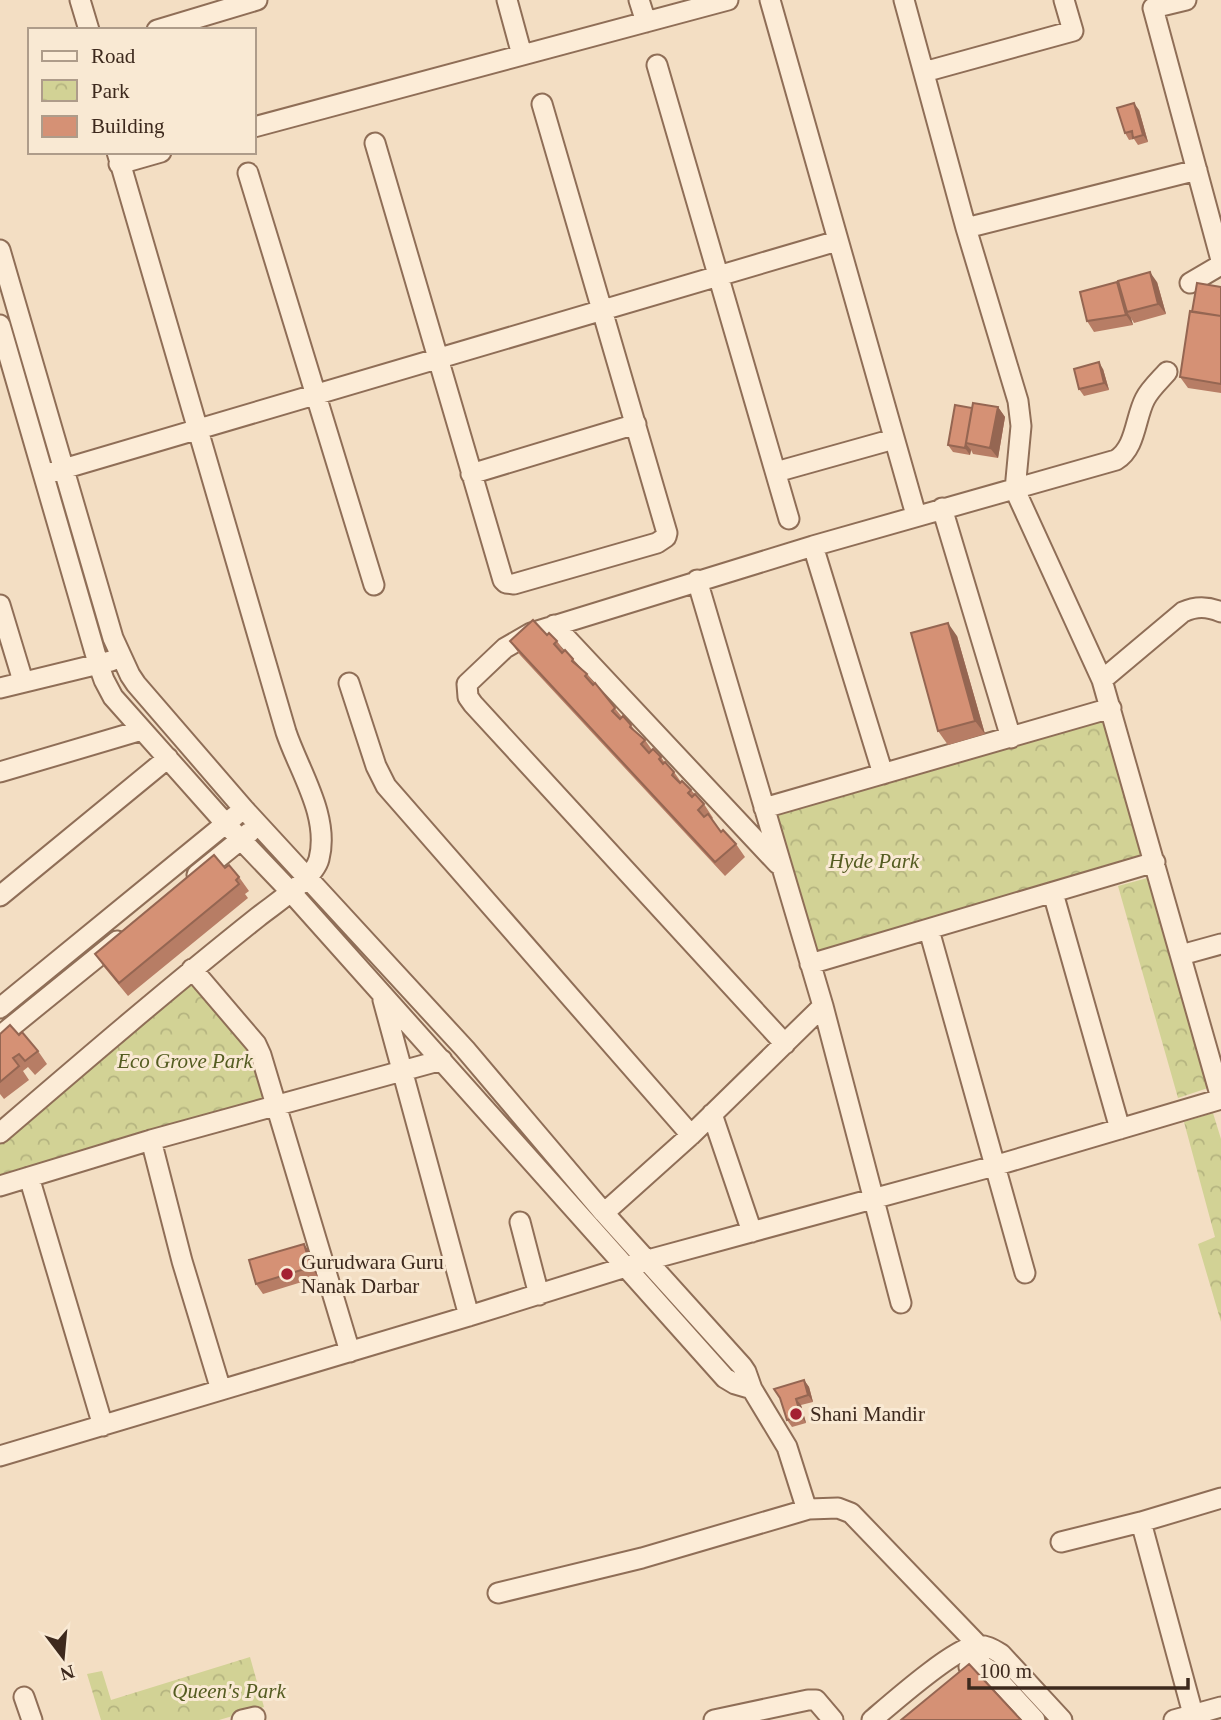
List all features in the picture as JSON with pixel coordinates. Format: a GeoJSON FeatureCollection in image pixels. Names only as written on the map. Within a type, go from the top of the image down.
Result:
{"type":"FeatureCollection","features":[{"type":"Feature","properties":{"kind":"street"},"geometry":{"type":"LineString","coordinates":[[80,0],[88,28]]}},
{"type":"Feature","properties":{"kind":"street"},"geometry":{"type":"LineString","coordinates":[[164,28],[257,0]]}},
{"type":"Feature","properties":{"kind":"street"},"geometry":{"type":"LineString","coordinates":[[507,0],[522,55]]}},
{"type":"Feature","properties":{"kind":"street"},"geometry":{"type":"LineString","coordinates":[[639,0],[646,22]]}},
{"type":"Feature","properties":{"kind":"street"},"geometry":{"type":"LineString","coordinates":[[256,126],[728,0]]}},
{"type":"Feature","properties":{"kind":"street"},"geometry":{"type":"LineString","coordinates":[[770,0],[916,516]]}},
{"type":"Feature","properties":{"kind":"street"},"geometry":{"type":"LineString","coordinates":[[0,1456],[648,1261],[994,1166],[1221,1098],[1102,680],[1015,490],[1021,426],[1018,401],[966,228],[904,0]]}},
{"type":"Feature","properties":{"kind":"street"},"geometry":{"type":"LineString","coordinates":[[924,72],[1073,31],[1064,0]]}},
{"type":"Feature","properties":{"kind":"street"},"geometry":{"type":"LineString","coordinates":[[1186,0],[1153,8],[1221,260],[1219,266],[1190,284]]}},
{"type":"Feature","properties":{"kind":"street"},"geometry":{"type":"LineString","coordinates":[[657,65],[789,519]]}},
{"type":"Feature","properties":{"kind":"street"},"geometry":{"type":"LineString","coordinates":[[375,143],[471,474],[506,583],[514,584],[657,542],[666,537],[667,526],[542,104]]}},
{"type":"Feature","properties":{"kind":"street"},"geometry":{"type":"LineString","coordinates":[[0,1133],[191,969],[290,891],[307,876],[319,860],[317,804],[293,754],[286,732],[118,158],[147,154]]}},
{"type":"Feature","properties":{"kind":"street"},"geometry":{"type":"LineString","coordinates":[[966,228],[1197,170]]}},
{"type":"Feature","properties":{"kind":"street"},"geometry":{"type":"LineString","coordinates":[[248,173],[318,394],[374,585]]}},
{"type":"Feature","properties":{"kind":"street"},"geometry":{"type":"LineString","coordinates":[[45,475],[837,241]]}},
{"type":"Feature","properties":{"kind":"street"},"geometry":{"type":"LineString","coordinates":[[0,250],[113,638],[136,684],[244,809],[465,1049],[604,1213],[746,1372],[752,1389],[787,1447],[803,1503],[809,1509]]}},
{"type":"Feature","properties":{"kind":"street"},"geometry":{"type":"LineString","coordinates":[[0,325],[98,663],[114,697],[725,1378],[734,1384],[752,1389]]}},
{"type":"Feature","properties":{"kind":"street"},"geometry":{"type":"LineString","coordinates":[[785,1044],[468,697],[467,684],[505,648],[531,633],[554,625],[942,508],[1107,464],[1123,456],[1144,401],[1167,372]]}},
{"type":"Feature","properties":{"kind":"street"},"geometry":{"type":"LineString","coordinates":[[471,474],[636,424]]}},
{"type":"Feature","properties":{"kind":"street"},"geometry":{"type":"LineString","coordinates":[[776,472],[894,439]]}},
{"type":"Feature","properties":{"kind":"street"},"geometry":{"type":"LineString","coordinates":[[942,508],[1011,738]]}},
{"type":"Feature","properties":{"kind":"street"},"geometry":{"type":"LineString","coordinates":[[813,546],[884,774]]}},
{"type":"Feature","properties":{"kind":"street"},"geometry":{"type":"LineString","coordinates":[[697,580],[823,1006],[901,1303]]}},
{"type":"Feature","properties":{"kind":"street"},"geometry":{"type":"LineString","coordinates":[[0,605],[23,681]]}},
{"type":"Feature","properties":{"kind":"street"},"geometry":{"type":"LineString","coordinates":[[1102,680],[1183,612],[1194,607],[1221,612]]}},
{"type":"Feature","properties":{"kind":"street"},"geometry":{"type":"LineString","coordinates":[[554,625],[782,868]]}},
{"type":"Feature","properties":{"kind":"street"},"geometry":{"type":"LineString","coordinates":[[0,688],[122,659]]}},
{"type":"Feature","properties":{"kind":"street"},"geometry":{"type":"LineString","coordinates":[[349,682],[376,766],[386,786],[691,1135]]}},
{"type":"Feature","properties":{"kind":"street"},"geometry":{"type":"LineString","coordinates":[[764,808],[1111,708]]}},
{"type":"Feature","properties":{"kind":"street"},"geometry":{"type":"LineString","coordinates":[[0,772],[142,730]]}},
{"type":"Feature","properties":{"kind":"street"},"geometry":{"type":"LineString","coordinates":[[0,896],[168,758]]}},
{"type":"Feature","properties":{"kind":"street"},"geometry":{"type":"LineString","coordinates":[[0,1008],[244,809]]}},
{"type":"Feature","properties":{"kind":"street"},"geometry":{"type":"LineString","coordinates":[[178,891],[258,824]]}},
{"type":"Feature","properties":{"kind":"street"},"geometry":{"type":"LineString","coordinates":[[810,964],[1155,862]]}},
{"type":"Feature","properties":{"kind":"street"},"geometry":{"type":"LineString","coordinates":[[1053,893],[1120,1129]]}},
{"type":"Feature","properties":{"kind":"street"},"geometry":{"type":"LineString","coordinates":[[0,1036],[136,925]]}},
{"type":"Feature","properties":{"kind":"street"},"geometry":{"type":"LineString","coordinates":[[929,930],[1025,1273]]}},
{"type":"Feature","properties":{"kind":"street"},"geometry":{"type":"LineString","coordinates":[[1181,954],[1221,944]]}},
{"type":"Feature","properties":{"kind":"street"},"geometry":{"type":"LineString","coordinates":[[191,969],[257,1044],[350,1352]]}},
{"type":"Feature","properties":{"kind":"street"},"geometry":{"type":"LineString","coordinates":[[382,996],[469,1316]]}},
{"type":"Feature","properties":{"kind":"street"},"geometry":{"type":"LineString","coordinates":[[604,1213],[691,1135],[823,1006]]}},
{"type":"Feature","properties":{"kind":"street"},"geometry":{"type":"LineString","coordinates":[[0,1186],[151,1139],[442,1060]]}},
{"type":"Feature","properties":{"kind":"street"},"geometry":{"type":"LineString","coordinates":[[712,1114],[752,1232]]}},
{"type":"Feature","properties":{"kind":"street"},"geometry":{"type":"LineString","coordinates":[[151,1139],[221,1390]]}},
{"type":"Feature","properties":{"kind":"street"},"geometry":{"type":"LineString","coordinates":[[29,1177],[103,1426]]}},
{"type":"Feature","properties":{"kind":"street"},"geometry":{"type":"LineString","coordinates":[[520,1222],[539,1294]]}},
{"type":"Feature","properties":{"kind":"street"},"geometry":{"type":"LineString","coordinates":[[1061,1542],[1221,1498]]}},
{"type":"Feature","properties":{"kind":"street"},"geometry":{"type":"LineString","coordinates":[[498,1593],[642,1558],[809,1509],[838,1508],[851,1513],[1035,1720]]}},
{"type":"Feature","properties":{"kind":"street"},"geometry":{"type":"LineString","coordinates":[[1141,1522],[1193,1714]]}},
{"type":"Feature","properties":{"kind":"street"},"geometry":{"type":"LineString","coordinates":[[940,1689],[979,1654],[991,1648],[1001,1654],[1062,1720]]}},
{"type":"Feature","properties":{"kind":"street"},"geometry":{"type":"LineString","coordinates":[[872,1720],[954,1655],[979,1654]]}},
{"type":"Feature","properties":{"kind":"street"},"geometry":{"type":"LineString","coordinates":[[24,1696],[32,1720]]}},
{"type":"Feature","properties":{"kind":"street"},"geometry":{"type":"LineString","coordinates":[[714,1720],[816,1700],[833,1720]]}},
{"type":"Feature","properties":{"kind":"street"},"geometry":{"type":"LineString","coordinates":[[1174,1720],[1221,1707]]}},
{"type":"Feature","properties":{"kind":"green space","name":"Hyde Park"},"geometry":{"type":"Polygon","coordinates":[[[1109,717],[1149,859],[818,956],[773,812],[1109,717]]]}},
{"type":"Feature","properties":{"kind":"green space"},"geometry":{"type":"Polygon","coordinates":[[[1151,877],[1208,1088],[1178,1098],[1118,886],[1151,877]]]}},
{"type":"Feature","properties":{"kind":"green space","name":"Eco Grove Park"},"geometry":{"type":"Polygon","coordinates":[[[192,975],[253,1049],[268,1100],[0,1182],[0,1139],[192,975]]]}},
{"type":"Feature","properties":{"kind":"green space"},"geometry":{"type":"Polygon","coordinates":[[[1213,1113],[1221,1139],[1221,1322],[1198,1244],[1215,1237],[1184,1122],[1213,1113]]]}},
{"type":"Feature","properties":{"kind":"green space","name":"Queen's Park"},"geometry":{"type":"Polygon","coordinates":[[[250,1657],[264,1707],[219,1720],[101,1720],[87,1674],[102,1671],[111,1700],[250,1657]]]}},
{"type":"Feature","properties":{"kind":"building"},"geometry":{"type":"Polygon","coordinates":[[[1134,103],[1143,135],[1133,138],[1132,131],[1125,133],[1117,108],[1134,103]]]}},
{"type":"Feature","properties":{"kind":"building"},"geometry":{"type":"Polygon","coordinates":[[[1150,272],[1158,304],[1127,312],[1118,281],[1150,272]]]}},
{"type":"Feature","properties":{"kind":"building"},"geometry":{"type":"Polygon","coordinates":[[[1117,282],[1126,315],[1087,321],[1080,292],[1117,282]]]}},
{"type":"Feature","properties":{"kind":"building"},"geometry":{"type":"Polygon","coordinates":[[[1197,283],[1221,287],[1221,316],[1192,312],[1197,283]]]}},
{"type":"Feature","properties":{"kind":"building"},"geometry":{"type":"Polygon","coordinates":[[[1190,311],[1221,316],[1221,384],[1180,377],[1190,311]]]}},
{"type":"Feature","properties":{"kind":"building"},"geometry":{"type":"Polygon","coordinates":[[[1099,362],[1104,383],[1079,389],[1074,369],[1099,362]]]}},
{"type":"Feature","properties":{"kind":"building"},"geometry":{"type":"Polygon","coordinates":[[[973,403],[998,407],[990,448],[966,443],[973,403]]]}},
{"type":"Feature","properties":{"kind":"building"},"geometry":{"type":"Polygon","coordinates":[[[955,405],[972,408],[965,448],[948,445],[955,405]]]}},
{"type":"Feature","properties":{"kind":"building"},"geometry":{"type":"Polygon","coordinates":[[[533,620],[557,641],[554,644],[562,653],[565,650],[572,661],[587,674],[585,676],[593,685],[595,683],[615,708],[612,711],[620,719],[623,716],[630,727],[645,740],[641,744],[649,753],[653,749],[661,757],[659,759],[663,764],[665,762],[674,772],[672,775],[691,790],[688,793],[692,797],[695,794],[704,804],[698,810],[704,817],[708,814],[721,832],[723,830],[736,844],[715,862],[510,641],[533,620]]]}},
{"type":"Feature","properties":{"kind":"building"},"geometry":{"type":"Polygon","coordinates":[[[948,623],[975,721],[938,731],[911,633],[948,623]]]}},
{"type":"Feature","properties":{"kind":"building"},"geometry":{"type":"Polygon","coordinates":[[[214,855],[225,868],[229,865],[239,877],[236,880],[239,884],[119,983],[95,954],[214,855]]]}},
{"type":"Feature","properties":{"kind":"building"},"geometry":{"type":"Polygon","coordinates":[[[10,1025],[19,1035],[22,1032],[38,1051],[25,1061],[19,1054],[13,1058],[19,1066],[0,1082],[0,1034],[10,1025]]]}},
{"type":"Feature","properties":{"kind":"building"},"geometry":{"type":"Polygon","coordinates":[[[304,1244],[311,1267],[256,1284],[249,1260],[304,1244]]]}},
{"type":"Feature","properties":{"kind":"building"},"geometry":{"type":"Polygon","coordinates":[[[804,1380],[808,1395],[796,1399],[801,1416],[787,1420],[774,1389],[804,1380]]]}},
{"type":"Feature","properties":{"kind":"building"},"geometry":{"type":"Polygon","coordinates":[[[969,1664],[1021,1720],[901,1720],[969,1664]]]}},
{"type":"Feature","properties":{"kind":"place","name":"Gurudwara Guru Nanak Darbar"},"geometry":{"type":"Point","coordinates":[287,1274]}},
{"type":"Feature","properties":{"kind":"place","name":"Shani Mandir"},"geometry":{"type":"Point","coordinates":[796,1414]}}]}
